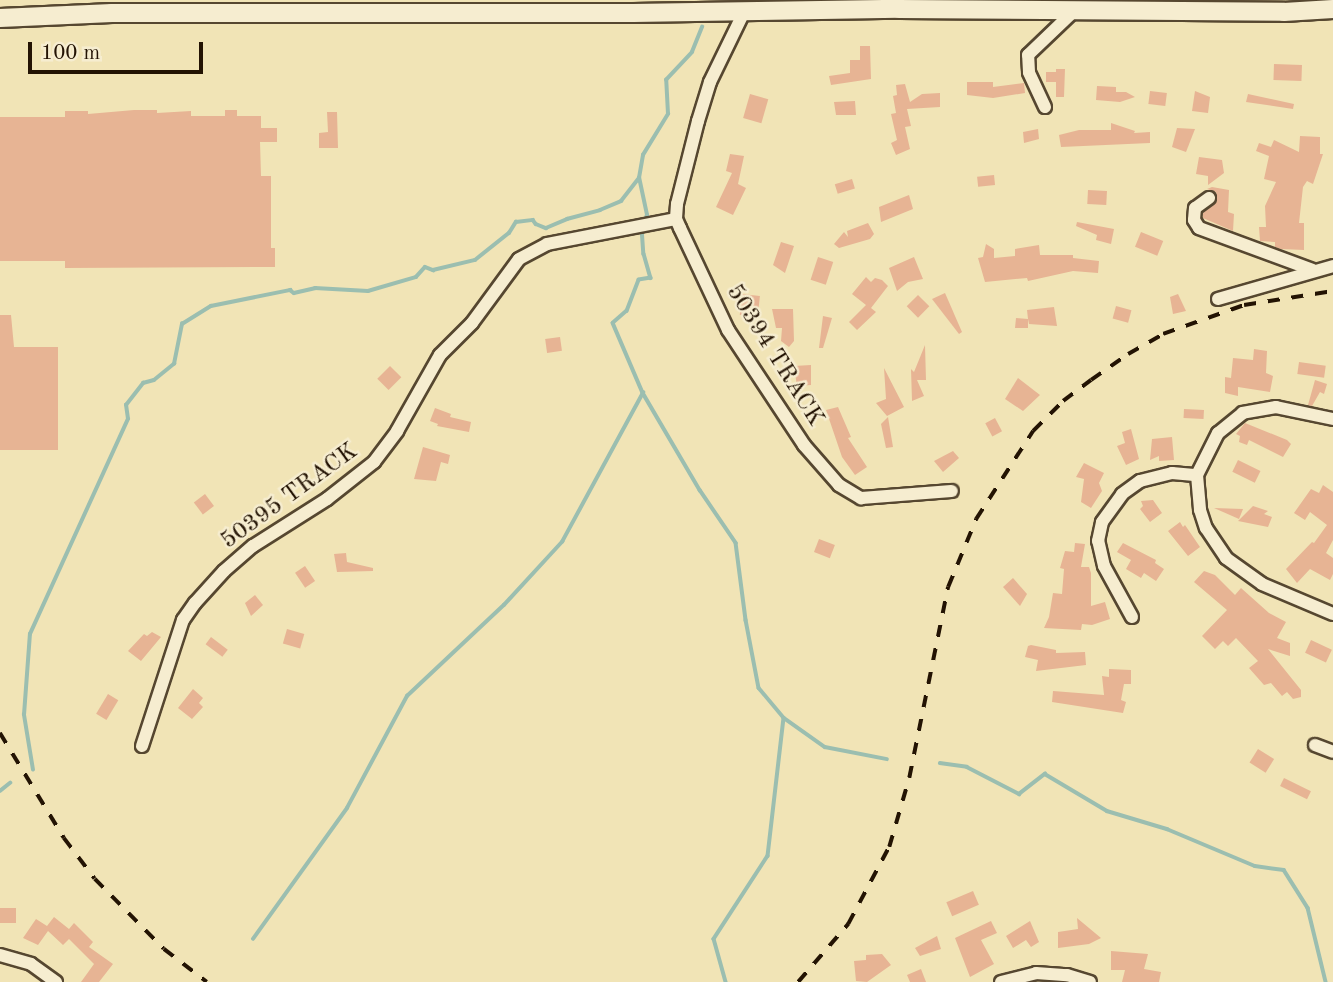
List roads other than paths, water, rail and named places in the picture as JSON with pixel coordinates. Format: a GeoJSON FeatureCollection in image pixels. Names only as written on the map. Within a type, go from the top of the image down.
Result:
{"type":"FeatureCollection","features":[{"type":"Feature","properties":{"kind":"street"},"geometry":{"type":"LineString","coordinates":[[0,18],[112,13],[744,12],[900,5],[1073,12],[1284,12],[1333,9]]}},
{"type":"Feature","properties":{"kind":"street"},"geometry":{"type":"LineString","coordinates":[[677,219],[681,183],[706,95],[744,12]]}},
{"type":"Feature","properties":{"kind":"street"},"geometry":{"type":"LineString","coordinates":[[1045,107],[1029,72],[1028,55],[1073,12]]}},
{"type":"Feature","properties":{"kind":"street"},"geometry":{"type":"LineString","coordinates":[[1209,198],[1195,208],[1194,220],[1199,228],[1313,270]]}},
{"type":"Feature","properties":{"kind":"street","name":"50394 TRACK"},"geometry":{"type":"LineString","coordinates":[[677,219],[728,330],[804,445],[839,485],[861,498],[952,491]]}},
{"type":"Feature","properties":{"kind":"street","name":"50395 TRACK"},"geometry":{"type":"LineString","coordinates":[[142,746],[183,620],[195,603],[223,571],[253,546],[327,499],[374,462],[397,431],[440,355],[472,323],[519,259],[547,244],[677,219]]}},
{"type":"Feature","properties":{"kind":"street"},"geometry":{"type":"LineString","coordinates":[[1217,299],[1333,265]]}},
{"type":"Feature","properties":{"kind":"street"},"geometry":{"type":"LineString","coordinates":[[1333,419],[1276,407],[1243,413],[1218,433],[1198,475],[1200,510],[1206,528],[1226,558],[1262,584],[1333,614]]}},
{"type":"Feature","properties":{"kind":"street"},"geometry":{"type":"LineString","coordinates":[[1132,617],[1104,566],[1098,541],[1102,522],[1122,494],[1140,481],[1171,473],[1198,475]]}},
{"type":"Feature","properties":{"kind":"street"},"geometry":{"type":"LineString","coordinates":[[1315,745],[1333,752]]}},
{"type":"Feature","properties":{"kind":"street"},"geometry":{"type":"LineString","coordinates":[[0,955],[31,964],[56,982]]}},
{"type":"Feature","properties":{"kind":"street"},"geometry":{"type":"LineString","coordinates":[[1000,982],[1036,973],[1067,975],[1090,982]]}},
{"type":"Feature","properties":{"kind":"waterway"},"geometry":{"type":"LineString","coordinates":[[645,221],[647,215],[639,178],[643,155],[668,114],[666,80],[692,52],[702,27]]}},
{"type":"Feature","properties":{"kind":"waterway"},"geometry":{"type":"LineString","coordinates":[[33,770],[24,715],[30,634],[128,419],[126,405],[143,383],[154,380],[174,364],[182,324],[211,306],[290,290],[294,293],[315,288],[368,291],[416,277],[425,267],[433,270],[475,260],[509,233],[516,222],[533,220],[546,228],[600,210],[621,201],[638,179]]}},
{"type":"Feature","properties":{"kind":"waterway"},"geometry":{"type":"LineString","coordinates":[[642,228],[644,254],[651,278],[639,280],[627,311],[613,323],[643,393],[700,490],[736,543],[746,620],[759,688],[784,718],[768,856],[714,939],[726,982]]}},
{"type":"Feature","properties":{"kind":"waterway"},"geometry":{"type":"LineString","coordinates":[[253,939],[347,808],[407,696],[504,605],[562,542],[643,393]]}},
{"type":"Feature","properties":{"kind":"waterway"},"geometry":{"type":"LineString","coordinates":[[784,718],[825,747],[887,759]]}},
{"type":"Feature","properties":{"kind":"waterway"},"geometry":{"type":"LineString","coordinates":[[940,763],[967,767],[1019,794],[1045,774],[1107,811],[1167,829],[1255,866],[1284,870],[1308,908],[1326,982]]}},
{"type":"Feature","properties":{"kind":"waterway"},"geometry":{"type":"LineString","coordinates":[[0,791],[10,783]]}},
{"type":"Feature","properties":{"kind":"railway"},"geometry":{"type":"LineString","coordinates":[[798,982],[848,924],[889,847],[909,778],[948,587],[976,519],[1033,431],[1063,401],[1091,380],[1163,334],[1244,305],[1333,291]]}},
{"type":"Feature","properties":{"kind":"railway"},"geometry":{"type":"LineString","coordinates":[[0,733],[64,838],[95,879],[164,949],[207,982]]}}]}
